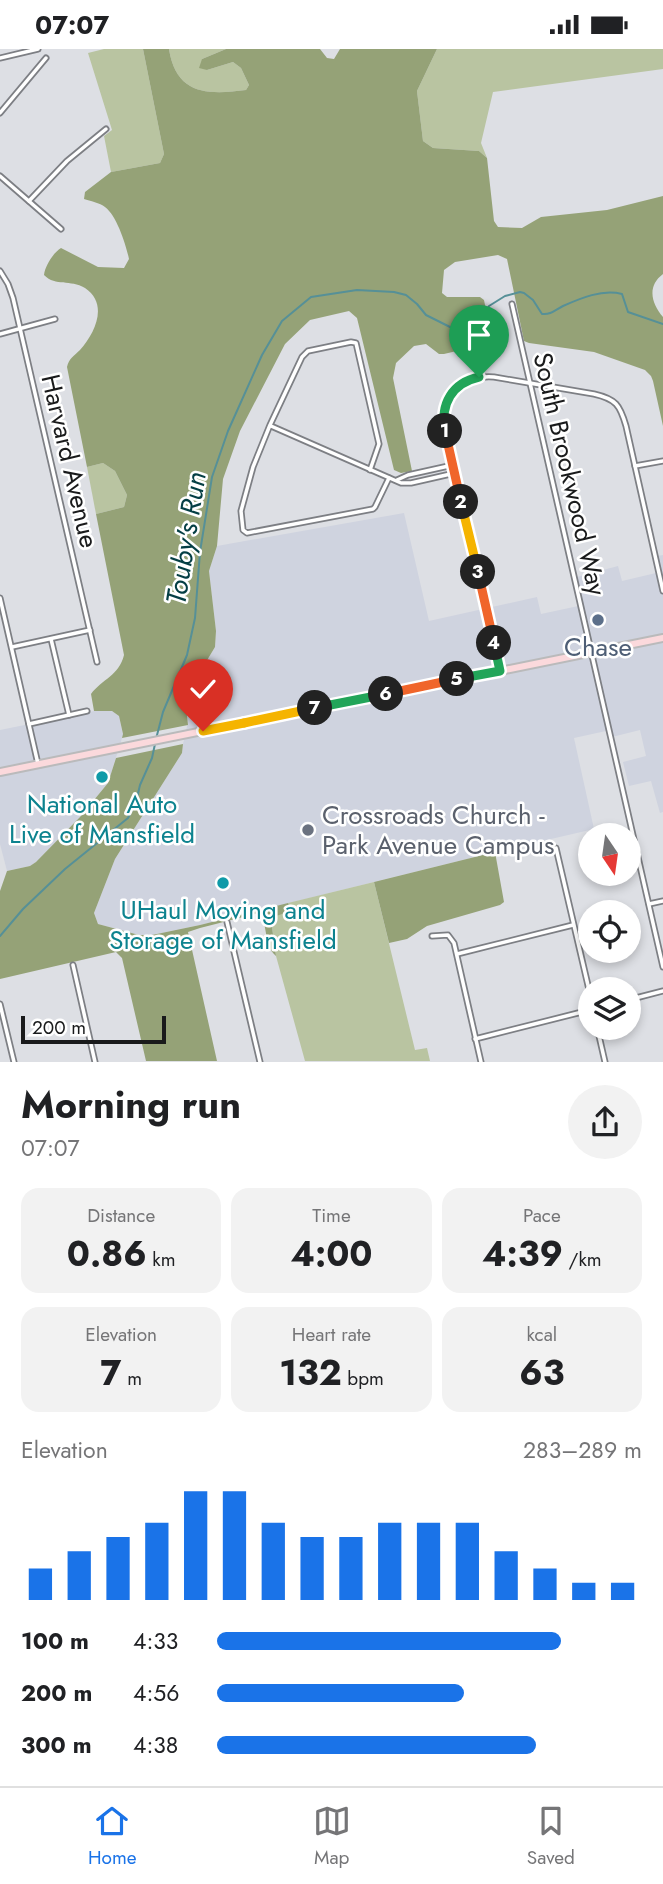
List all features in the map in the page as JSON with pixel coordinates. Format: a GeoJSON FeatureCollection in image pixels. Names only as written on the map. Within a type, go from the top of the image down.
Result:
{"type":"FeatureCollection","features":[{"type":"Feature","properties":{"kind":"main road"},"geometry":{"type":"LineString","coordinates":[[0,772],[663,638]]}},
{"type":"Feature","properties":{"kind":"street"},"geometry":{"type":"LineString","coordinates":[[0,58],[38,49]]}},
{"type":"Feature","properties":{"kind":"street"},"geometry":{"type":"LineString","coordinates":[[0,113],[46,58]]}},
{"type":"Feature","properties":{"kind":"street"},"geometry":{"type":"LineString","coordinates":[[29,201],[67,161],[106,129]]}},
{"type":"Feature","properties":{"kind":"street"},"geometry":{"type":"LineString","coordinates":[[0,176],[61,229]]}},
{"type":"Feature","properties":{"kind":"street","name":"Harvard Avenue"},"geometry":{"type":"LineString","coordinates":[[0,271],[10,290],[20,328],[97,662]]}},
{"type":"Feature","properties":{"kind":"street","name":"South Brookwood Way"},"geometry":{"type":"LineString","coordinates":[[512,304],[663,967]]}},
{"type":"Feature","properties":{"kind":"street"},"geometry":{"type":"LineString","coordinates":[[0,334],[55,319]]}},
{"type":"Feature","properties":{"kind":"street"},"geometry":{"type":"LineString","coordinates":[[370,470],[379,444],[357,346],[354,342],[305,353],[253,467],[240,511],[244,532],[373,509],[388,478]]}},
{"type":"Feature","properties":{"kind":"street"},"geometry":{"type":"LineString","coordinates":[[500,671],[444,419],[445,406],[454,390],[468,380],[486,377],[594,394],[617,404],[622,414],[663,591]]}},
{"type":"Feature","properties":{"kind":"street"},"geometry":{"type":"LineString","coordinates":[[270,425],[401,483],[455,473]]}},
{"type":"Feature","properties":{"kind":"street"},"geometry":{"type":"LineString","coordinates":[[635,467],[663,461]]}},
{"type":"Feature","properties":{"kind":"street"},"geometry":{"type":"LineString","coordinates":[[397,480],[453,465]]}},
{"type":"Feature","properties":{"kind":"street"},"geometry":{"type":"LineString","coordinates":[[0,598],[38,764]]}},
{"type":"Feature","properties":{"kind":"street"},"geometry":{"type":"LineString","coordinates":[[12,647],[90,630]]}},
{"type":"Feature","properties":{"kind":"street"},"geometry":{"type":"LineString","coordinates":[[51,639],[69,715]]}},
{"type":"Feature","properties":{"kind":"street"},"geometry":{"type":"LineString","coordinates":[[29,724],[87,711]]}},
{"type":"Feature","properties":{"kind":"street"},"geometry":{"type":"LineString","coordinates":[[556,848],[586,977]]}},
{"type":"Feature","properties":{"kind":"street"},"geometry":{"type":"LineString","coordinates":[[649,904],[663,901]]}},
{"type":"Feature","properties":{"kind":"street"},"geometry":{"type":"LineString","coordinates":[[227,922],[260,1062]]}},
{"type":"Feature","properties":{"kind":"street"},"geometry":{"type":"LineString","coordinates":[[457,954],[574,925]]}},
{"type":"Feature","properties":{"kind":"street"},"geometry":{"type":"LineString","coordinates":[[432,936],[448,935],[452,939],[481,1062]]}},
{"type":"Feature","properties":{"kind":"street"},"geometry":{"type":"LineString","coordinates":[[73,965],[96,1062]]}},
{"type":"Feature","properties":{"kind":"street"},"geometry":{"type":"LineString","coordinates":[[641,997],[663,991]]}},
{"type":"Feature","properties":{"kind":"street"},"geometry":{"type":"LineString","coordinates":[[0,1004],[14,1062]]}},
{"type":"Feature","properties":{"kind":"street"},"geometry":{"type":"LineString","coordinates":[[475,1039],[578,1013]]}},
{"type":"Feature","properties":{"kind":"street"},"geometry":{"type":"LineString","coordinates":[[600,1040],[605,1062]]}},
{"type":"Feature","properties":{"kind":"shaded area"},"geometry":{"type":"Polygon","coordinates":[[[404,513],[429,621],[537,597],[541,614],[583,605],[577,577],[618,566],[622,581],[656,573],[661,571],[657,556],[663,555],[663,812],[660,813],[651,781],[629,786],[623,762],[646,756],[640,730],[608,738],[606,731],[574,738],[593,823],[578,823],[578,833],[152,935],[139,935],[98,924],[94,913],[115,859],[182,753],[188,722],[185,697],[215,647],[216,631],[209,571],[217,546],[404,513]]]}},
{"type":"Feature","properties":{"kind":"shaded area"},"geometry":{"type":"Polygon","coordinates":[[[94,711],[112,711],[119,716],[123,735],[108,783],[80,817],[36,862],[7,871],[0,844],[0,730],[94,711]]]}},
{"type":"Feature","properties":{"kind":"green space"},"geometry":{"type":"Polygon","coordinates":[[[104,49],[143,49],[164,154],[160,163],[111,172],[104,136],[112,130],[88,53],[104,49]]]}},
{"type":"Feature","properties":{"kind":"green space"},"geometry":{"type":"Polygon","coordinates":[[[143,49],[169,49],[173,64],[186,84],[196,89],[219,92],[246,90],[249,85],[241,68],[233,62],[207,70],[199,68],[202,59],[226,49],[320,49],[327,58],[334,59],[340,49],[437,49],[417,91],[423,141],[433,148],[479,151],[487,158],[494,221],[498,227],[522,228],[541,217],[607,210],[663,196],[663,274],[655,284],[652,295],[663,317],[663,426],[653,381],[645,370],[594,352],[524,341],[507,259],[498,255],[455,262],[444,270],[442,293],[447,297],[480,297],[484,300],[492,340],[490,343],[444,354],[439,354],[426,344],[414,346],[396,363],[393,378],[412,471],[401,473],[394,470],[357,318],[349,311],[310,320],[285,344],[240,431],[223,479],[217,546],[209,571],[216,631],[215,647],[185,697],[188,725],[122,738],[119,716],[112,711],[94,711],[91,694],[114,673],[124,655],[96,514],[124,507],[127,495],[115,471],[103,463],[87,467],[67,367],[70,359],[80,350],[95,327],[98,310],[92,295],[85,288],[53,281],[44,275],[50,260],[61,248],[98,267],[124,268],[129,259],[120,231],[109,211],[100,204],[84,199],[85,192],[111,172],[160,163],[164,154],[143,49]]]}},
{"type":"Feature","properties":{"kind":"green space"},"geometry":{"type":"Polygon","coordinates":[[[169,49],[226,49],[202,59],[207,70],[233,62],[241,68],[249,85],[246,90],[232,92],[196,89],[186,84],[179,76],[169,49]]]}},
{"type":"Feature","properties":{"kind":"green space"},"geometry":{"type":"Polygon","coordinates":[[[437,49],[663,49],[663,69],[493,92],[481,143],[487,158],[479,151],[433,148],[423,141],[417,91],[437,49]]]}},
{"type":"Feature","properties":{"kind":"green space"},"geometry":{"type":"Polygon","coordinates":[[[103,463],[115,471],[127,495],[124,507],[96,514],[87,467],[103,463]]]}},
{"type":"Feature","properties":{"kind":"green space"},"geometry":{"type":"Polygon","coordinates":[[[183,744],[182,753],[115,859],[94,913],[98,924],[139,935],[152,935],[288,903],[291,911],[271,920],[276,956],[269,946],[259,913],[188,932],[217,1061],[146,1061],[122,958],[116,952],[0,979],[0,891],[7,871],[36,862],[80,817],[108,783],[116,758],[183,744]]]}},
{"type":"Feature","properties":{"kind":"green space"},"geometry":{"type":"Polygon","coordinates":[[[495,852],[504,902],[427,926],[407,939],[389,943],[374,882],[495,852]]]}},
{"type":"Feature","properties":{"kind":"green space"},"geometry":{"type":"Polygon","coordinates":[[[374,882],[415,1050],[427,1048],[430,1061],[305,1061],[276,956],[272,917],[291,909],[288,903],[374,882]]]}},
{"type":"Feature","properties":{"kind":"waterway","name":"Touby's Run"},"geometry":{"type":"LineString","coordinates":[[156,739],[163,712],[187,655],[195,618],[200,552],[212,477],[228,431],[262,355],[282,321],[311,297],[357,290],[394,292],[406,295],[426,315],[450,327],[465,328],[477,323],[489,306],[505,296],[520,292],[533,300],[542,314],[584,297],[614,293],[622,294],[628,312],[663,324]]}},
{"type":"Feature","properties":{"kind":"waterway","name":"Touby's Run"},"geometry":{"type":"LineString","coordinates":[[0,936],[23,909],[65,869],[128,818],[155,744]]}},
{"type":"Feature","properties":{"kind":"place","name":"Chase"},"geometry":{"type":"Point","coordinates":[598,620]}},
{"type":"Feature","properties":{"kind":"place","name":"National Auto Live of Mansfield"},"geometry":{"type":"Point","coordinates":[102,777]}},
{"type":"Feature","properties":{"kind":"place","name":"Crossroads Church - Park Avenue Campus"},"geometry":{"type":"Point","coordinates":[308,830]}},
{"type":"Feature","properties":{"kind":"place","name":"UHaul Moving and Storage of Mansfield"},"geometry":{"type":"Point","coordinates":[223,883]}},
{"type":"Feature","properties":{"kind":"route"},"geometry":{"type":"LineString","coordinates":[[203,731],[500,671],[444,424],[445,406],[450,394],[462,383],[479,377]]}}]}
